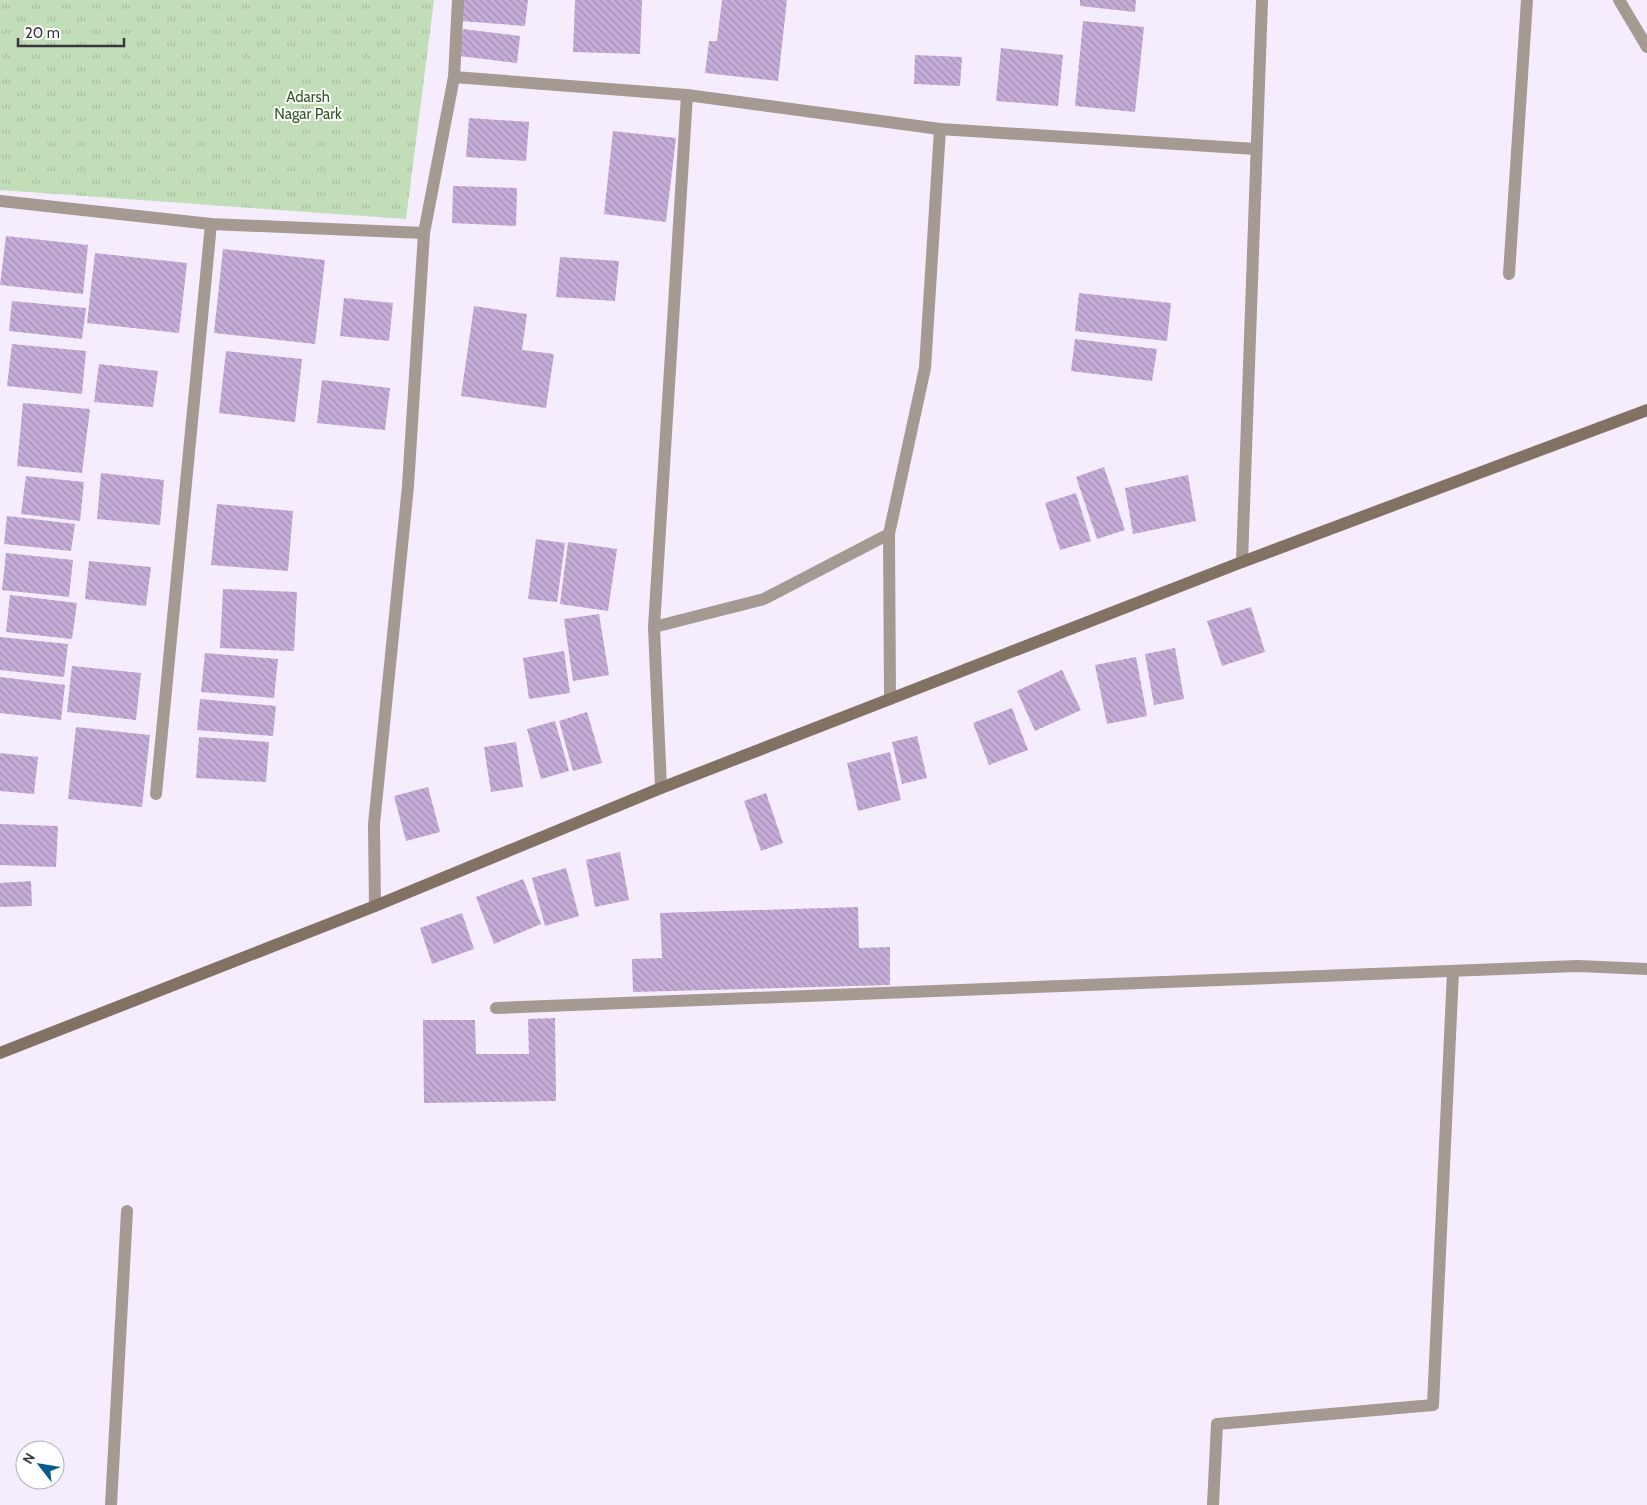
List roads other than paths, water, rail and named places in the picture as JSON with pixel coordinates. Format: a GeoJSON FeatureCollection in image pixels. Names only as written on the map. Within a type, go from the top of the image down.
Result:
{"type":"FeatureCollection","features":[{"type":"Feature","properties":{"kind":"street"},"geometry":{"type":"LineString","coordinates":[[375,906],[374,824],[408,486],[424,233],[454,78],[458,0]]}},
{"type":"Feature","properties":{"kind":"street"},"geometry":{"type":"LineString","coordinates":[[1242,562],[1262,0]]}},
{"type":"Feature","properties":{"kind":"street"},"geometry":{"type":"LineString","coordinates":[[1509,274],[1527,0]]}},
{"type":"Feature","properties":{"kind":"street"},"geometry":{"type":"LineString","coordinates":[[1619,0],[1647,47]]}},
{"type":"Feature","properties":{"kind":"street"},"geometry":{"type":"LineString","coordinates":[[454,78],[687,95],[940,129],[1256,149]]}},
{"type":"Feature","properties":{"kind":"street"},"geometry":{"type":"LineString","coordinates":[[661,788],[654,627],[687,95]]}},
{"type":"Feature","properties":{"kind":"street"},"geometry":{"type":"LineString","coordinates":[[890,699],[889,534],[925,368],[940,129]]}},
{"type":"Feature","properties":{"kind":"street"},"geometry":{"type":"LineString","coordinates":[[0,201],[211,224],[424,233]]}},
{"type":"Feature","properties":{"kind":"street"},"geometry":{"type":"LineString","coordinates":[[156,794],[211,224]]}},
{"type":"Feature","properties":{"kind":"street"},"geometry":{"type":"LineString","coordinates":[[0,1053],[375,906],[661,788],[1242,562],[1647,410]]}},
{"type":"Feature","properties":{"kind":"street"},"geometry":{"type":"LineString","coordinates":[[654,627],[764,599],[889,534]]}},
{"type":"Feature","properties":{"kind":"street"},"geometry":{"type":"LineString","coordinates":[[496,1008],[1578,966],[1647,969]]}},
{"type":"Feature","properties":{"kind":"street"},"geometry":{"type":"LineString","coordinates":[[1213,1505],[1217,1424],[1433,1406],[1453,971]]}},
{"type":"Feature","properties":{"kind":"street"},"geometry":{"type":"LineString","coordinates":[[111,1505],[127,1211]]}},
{"type":"Feature","properties":{"kind":"park label","name":"Adarsh Nagar Park"},"geometry":{"type":"Point","coordinates":[308,106]}}]}
